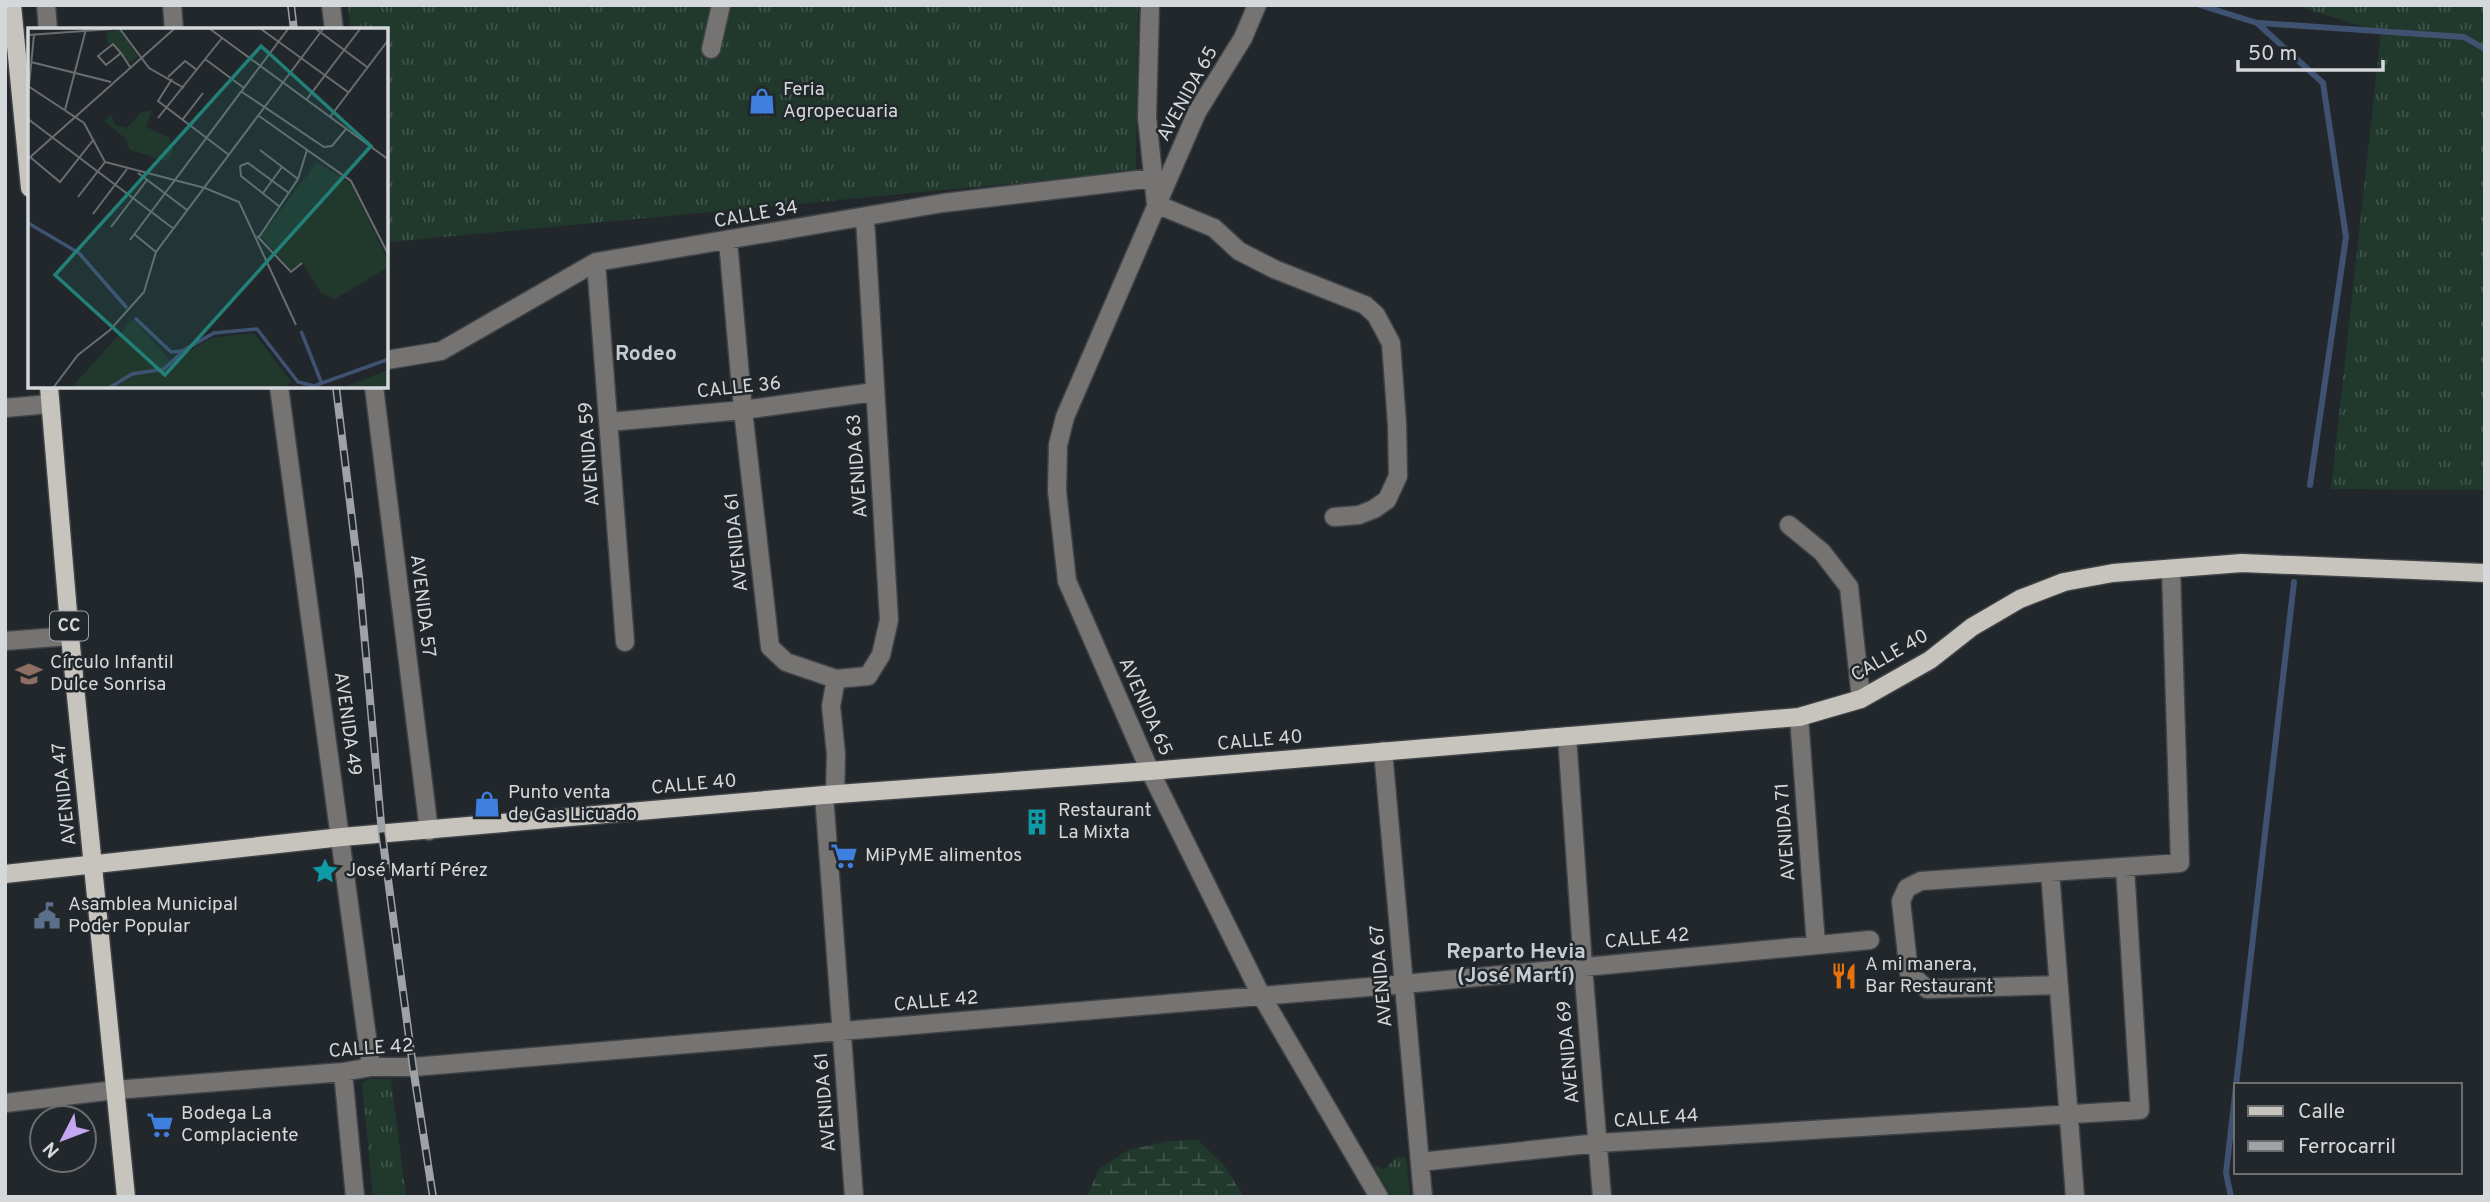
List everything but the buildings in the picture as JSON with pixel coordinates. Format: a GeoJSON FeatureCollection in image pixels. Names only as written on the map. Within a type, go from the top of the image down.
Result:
{"type":"FeatureCollection","features":[{"type":"Feature","properties":{"kind":"main road"},"geometry":{"type":"LineString","coordinates":[[12,5],[25,92],[28,150]]}},
{"type":"Feature","properties":{"kind":"main road","name":"AVENIDA 47"},"geometry":{"type":"LineString","coordinates":[[49,395],[70,636],[126,1197]]}},
{"type":"Feature","properties":{"kind":"main road","name":"CALLE 40"},"geometry":{"type":"LineString","coordinates":[[5,874],[342,837],[830,794],[1150,771],[1799,717],[1861,699],[1920,666],[1972,627],[2020,599],[2064,582],[2113,573],[2242,563],[2485,573]]}},
{"type":"Feature","properties":{"kind":"street"},"geometry":{"type":"LineString","coordinates":[[46,5],[48,28]]}},
{"type":"Feature","properties":{"kind":"street"},"geometry":{"type":"LineString","coordinates":[[172,5],[174,28]]}},
{"type":"Feature","properties":{"kind":"street"},"geometry":{"type":"LineString","coordinates":[[331,5],[334,28]]}},
{"type":"Feature","properties":{"kind":"street"},"geometry":{"type":"LineString","coordinates":[[711,49],[721,5]]}},
{"type":"Feature","properties":{"kind":"street","name":"AVENIDA 65"},"geometry":{"type":"LineString","coordinates":[[1150,5],[1147,117],[1156,204]]}},
{"type":"Feature","properties":{"kind":"street","name":"AVENIDA 65"},"geometry":{"type":"LineString","coordinates":[[1258,5],[1243,38],[1197,112],[1065,416],[1058,445],[1057,491],[1067,581],[1150,771],[1261,995],[1379,1197]]}},
{"type":"Feature","properties":{"kind":"street","name":"CALLE 34"},"geometry":{"type":"LineString","coordinates":[[388,360],[441,351],[596,262],[943,203],[1154,178]]}},
{"type":"Feature","properties":{"kind":"street"},"geometry":{"type":"LineString","coordinates":[[1156,204],[1214,228],[1238,251],[1274,270],[1350,298],[1365,305],[1376,315],[1391,343],[1398,477],[1387,500],[1374,509],[1359,515],[1334,517]]}},
{"type":"Feature","properties":{"kind":"street","name":"AVENIDA 63"},"geometry":{"type":"LineString","coordinates":[[836,678],[868,676],[881,655],[889,620],[865,218]]}},
{"type":"Feature","properties":{"kind":"street","name":"AVENIDA 61"},"geometry":{"type":"LineString","coordinates":[[729,241],[743,410],[769,647],[786,662],[836,678],[831,706],[836,754],[830,794],[841,1031],[855,1197]]}},
{"type":"Feature","properties":{"kind":"street","name":"AVENIDA 59"},"geometry":{"type":"LineString","coordinates":[[596,262],[625,642]]}},
{"type":"Feature","properties":{"kind":"street","name":"AVENIDA 49"},"geometry":{"type":"LineString","coordinates":[[279,388],[371,1067]]}},
{"type":"Feature","properties":{"kind":"street","name":"AVENIDA 57"},"geometry":{"type":"LineString","coordinates":[[374,388],[429,831]]}},
{"type":"Feature","properties":{"kind":"street","name":"CALLE 36"},"geometry":{"type":"LineString","coordinates":[[609,422],[743,410],[874,392]]}},
{"type":"Feature","properties":{"kind":"street"},"geometry":{"type":"LineString","coordinates":[[5,408],[49,395]]}},
{"type":"Feature","properties":{"kind":"street"},"geometry":{"type":"LineString","coordinates":[[1789,525],[1822,552],[1849,587],[1861,699]]}},
{"type":"Feature","properties":{"kind":"street"},"geometry":{"type":"LineString","coordinates":[[2059,985],[1927,989],[1909,973],[1902,901],[1907,888],[1920,881],[2180,863],[2171,569]]}},
{"type":"Feature","properties":{"kind":"street"},"geometry":{"type":"LineString","coordinates":[[5,641],[70,636]]}},
{"type":"Feature","properties":{"kind":"street","name":"AVENIDA 71"},"geometry":{"type":"LineString","coordinates":[[1799,717],[1816,945]]}},
{"type":"Feature","properties":{"kind":"street","name":"AVENIDA 69"},"geometry":{"type":"LineString","coordinates":[[1567,736],[1602,1197]]}},
{"type":"Feature","properties":{"kind":"street","name":"AVENIDA 67"},"geometry":{"type":"LineString","coordinates":[[1383,751],[1423,1197]]}},
{"type":"Feature","properties":{"kind":"street","name":"CALLE 44"},"geometry":{"type":"LineString","coordinates":[[1420,1161],[1598,1143],[2140,1110],[2125,867]]}},
{"type":"Feature","properties":{"kind":"street"},"geometry":{"type":"LineString","coordinates":[[2050,872],[2075,1197]]}},
{"type":"Feature","properties":{"kind":"street","name":"CALLE 42"},"geometry":{"type":"LineString","coordinates":[[5,1103],[116,1090],[343,1072],[371,1067],[413,1067],[1404,984],[1870,940]]}},
{"type":"Feature","properties":{"kind":"street"},"geometry":{"type":"LineString","coordinates":[[343,1072],[355,1197]]}},
{"type":"Feature","properties":{"kind":"green space","name":"Feria Agropecuaria"},"geometry":{"type":"Polygon","coordinates":[[[348,5],[1138,5],[1136,172],[391,242],[388,228],[388,28],[350,28],[348,5]]]}},
{"type":"Feature","properties":{"kind":"green space"},"geometry":{"type":"Polygon","coordinates":[[[2294,5],[2485,5],[2485,490],[2331,489],[2381,32],[2294,5]]]}},
{"type":"Feature","properties":{"kind":"green space"},"geometry":{"type":"Polygon","coordinates":[[[370,1079],[391,1079],[406,1197],[373,1197],[362,1083],[370,1079]]]}},
{"type":"Feature","properties":{"kind":"green space"},"geometry":{"type":"Polygon","coordinates":[[[1198,1140],[1224,1165],[1244,1197],[1087,1197],[1099,1169],[1128,1150],[1168,1141],[1198,1140]]]}},
{"type":"Feature","properties":{"kind":"green space"},"geometry":{"type":"Polygon","coordinates":[[[1397,1157],[1406,1157],[1410,1197],[1392,1197],[1373,1165],[1384,1169],[1397,1157]]]}},
{"type":"Feature","properties":{"kind":"waterway"},"geometry":{"type":"LineString","coordinates":[[2200,5],[2257,23],[2323,83],[2346,237],[2310,485]]}},
{"type":"Feature","properties":{"kind":"waterway"},"geometry":{"type":"LineString","coordinates":[[2259,23],[2464,37],[2485,49]]}},
{"type":"Feature","properties":{"kind":"waterway"},"geometry":{"type":"LineString","coordinates":[[2236,1083],[2294,582]]}},
{"type":"Feature","properties":{"kind":"waterway"},"geometry":{"type":"LineString","coordinates":[[2231,1197],[2226,1173],[2234,1103]]}},
{"type":"Feature","properties":{"kind":"railway"},"geometry":{"type":"LineString","coordinates":[[291,5],[294,28]]}},
{"type":"Feature","properties":{"kind":"railway"},"geometry":{"type":"LineString","coordinates":[[336,388],[359,577],[382,834],[433,1197]]}},
{"type":"Feature","properties":{"kind":"place","name":"Feria Agropecuaria"},"geometry":{"type":"Point","coordinates":[762,101]}},
{"type":"Feature","properties":{"kind":"place","name":"Círculo Infantil Dulce Sonrisa"},"geometry":{"type":"Point","coordinates":[29,674]}},
{"type":"Feature","properties":{"kind":"place","name":"Punto venta de Gas Licuado"},"geometry":{"type":"Point","coordinates":[487,804]}},
{"type":"Feature","properties":{"kind":"place","name":"Restaurant La Mixta"},"geometry":{"type":"Point","coordinates":[1037,822]}},
{"type":"Feature","properties":{"kind":"place","name":"MiPyME alimentos"},"geometry":{"type":"Point","coordinates":[844,856]}},
{"type":"Feature","properties":{"kind":"place","name":"José Martí Pérez"},"geometry":{"type":"Point","coordinates":[325,871]}},
{"type":"Feature","properties":{"kind":"place","name":"Asamblea Municipal Poder Popular"},"geometry":{"type":"Point","coordinates":[47,916]}},
{"type":"Feature","properties":{"kind":"place","name":"A mi manera, Bar Restaurant"},"geometry":{"type":"Point","coordinates":[1844,976]}},
{"type":"Feature","properties":{"kind":"place","name":"Bodega La Complaciente"},"geometry":{"type":"Point","coordinates":[160,1125]}},
{"type":"Feature","properties":{"kind":"district","name":"Rodeo"},"geometry":{"type":"Point","coordinates":[646,354]}},
{"type":"Feature","properties":{"kind":"district","name":"Reparto Hevia (José Martí)"},"geometry":{"type":"Point","coordinates":[1516,964]}}]}
